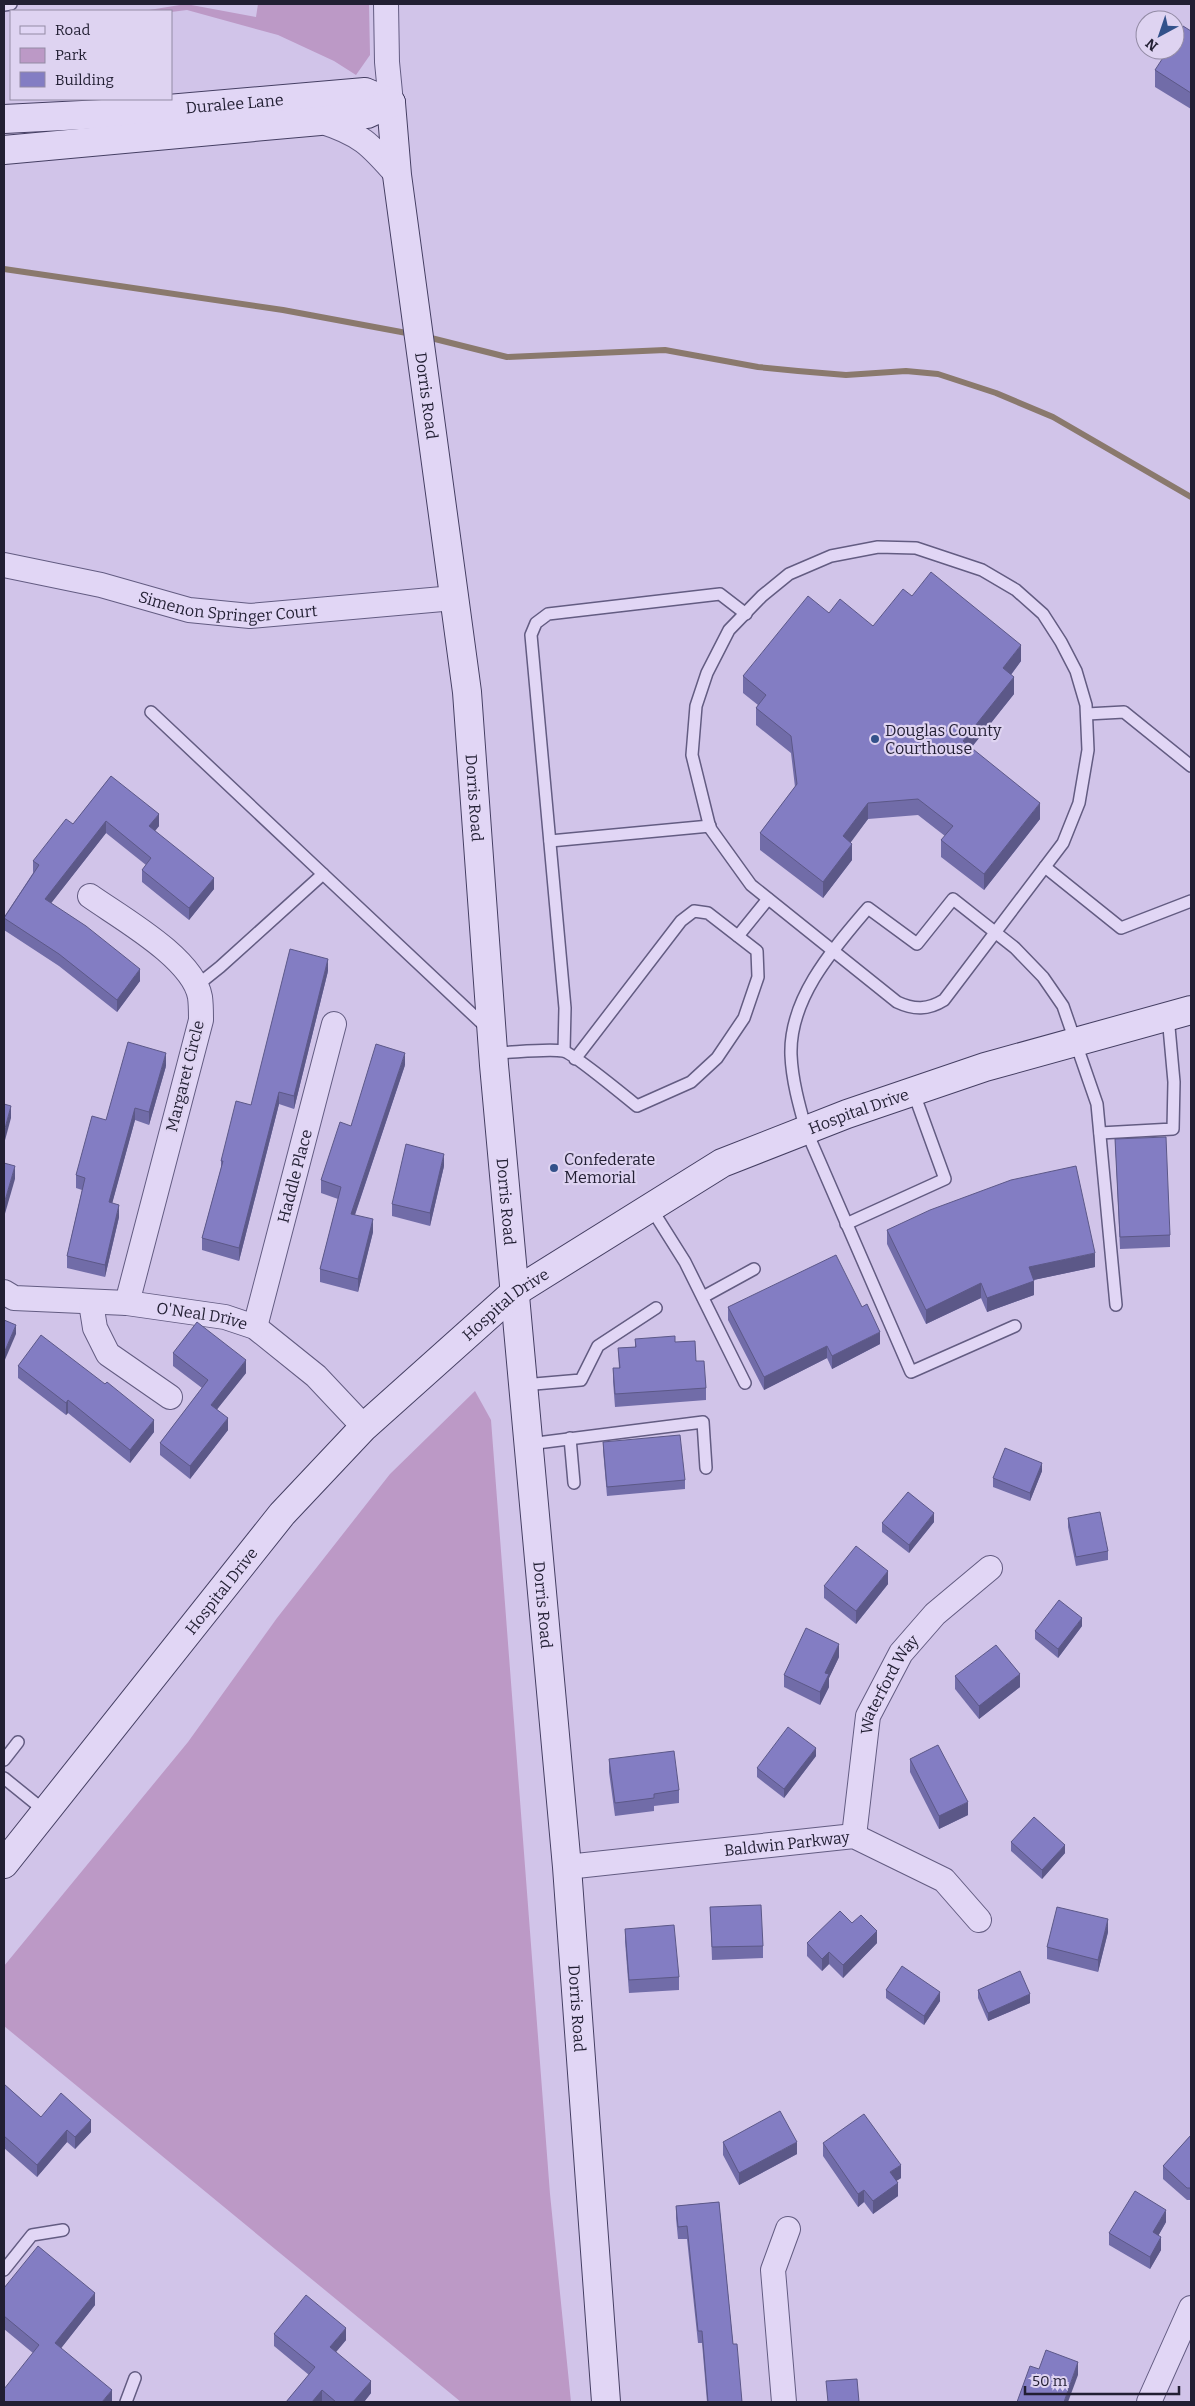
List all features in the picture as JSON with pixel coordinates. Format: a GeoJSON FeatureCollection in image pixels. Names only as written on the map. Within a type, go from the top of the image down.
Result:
{"type":"FeatureCollection","features":[{"type":"Feature","properties":{"kind":"street","name":"Dorris Road"},"geometry":{"type":"LineString","coordinates":[[386,4],[387,62],[397,176],[468,692],[492,1043],[567,1867],[606,2402]]}},
{"type":"Feature","properties":{"kind":"street","name":"Duralee Lane"},"geometry":{"type":"LineString","coordinates":[[4,120],[122,113],[365,92],[390,103]]}},
{"type":"Feature","properties":{"kind":"street","name":"Duralee Lane"},"geometry":{"type":"LineString","coordinates":[[4,150],[320,121],[367,114],[390,103]]}},
{"type":"Feature","properties":{"kind":"street","name":"Duralee Lane"},"geometry":{"type":"LineString","coordinates":[[320,121],[347,130],[359,137],[375,150],[397,176]]}},
{"type":"Feature","properties":{"kind":"street","name":"Simenon Springer Court"},"geometry":{"type":"LineString","coordinates":[[4,565],[101,585],[190,610],[250,616],[454,598]]}},
{"type":"Feature","properties":{"kind":"street","name":"Margaret Circle"},"geometry":{"type":"LineString","coordinates":[[90,896],[166,949],[186,968],[200,996],[201,1020],[127,1303]]}},
{"type":"Feature","properties":{"kind":"street","name":"Hospital Drive"},"geometry":{"type":"LineString","coordinates":[[4,1864],[282,1514],[364,1427],[515,1292],[722,1163],[806,1130],[985,1066],[1180,1013]]}},
{"type":"Feature","properties":{"kind":"street","name":"Haddle Place"},"geometry":{"type":"LineString","coordinates":[[255,1327],[334,1024]]}},
{"type":"Feature","properties":{"kind":"street","name":"O'Neal Drive"},"geometry":{"type":"LineString","coordinates":[[4,1292],[14,1298],[91,1303],[127,1303],[225,1317],[255,1327],[316,1376],[364,1427]]}},
{"type":"Feature","properties":{"kind":"street"},"geometry":{"type":"LineString","coordinates":[[91,1303],[95,1328],[108,1354],[170,1397]]}},
{"type":"Feature","properties":{"kind":"street","name":"Waterford Way"},"geometry":{"type":"LineString","coordinates":[[854,1836],[868,1716],[901,1653],[935,1614],[990,1568]]}},
{"type":"Feature","properties":{"kind":"street","name":"Baldwin Parkway"},"geometry":{"type":"LineString","coordinates":[[567,1867],[854,1836],[944,1880],[979,1920]]}},
{"type":"Feature","properties":{"kind":"street"},"geometry":{"type":"LineString","coordinates":[[784,2402],[772,2270],[788,2229]]}},
{"type":"Feature","properties":{"kind":"street"},"geometry":{"type":"LineString","coordinates":[[1148,2402],[1191,2308]]}},
{"type":"Feature","properties":{"kind":"lane"},"geometry":{"type":"LineString","coordinates":[[4,5],[11,4]]}},
{"type":"Feature","properties":{"kind":"lane"},"geometry":{"type":"LineString","coordinates":[[878,547],[916,548],[982,570],[1016,590],[1043,614],[1061,642],[1076,671],[1087,714],[1088,750],[1079,804],[1063,843],[944,1000],[934,1006],[922,1009],[909,1008],[897,1002],[751,885],[710,826],[692,754],[696,706],[707,672],[726,638],[746,614],[789,574],[831,556],[878,547]]}},
{"type":"Feature","properties":{"kind":"lane"},"geometry":{"type":"LineString","coordinates":[[564,1051],[565,1008],[531,635],[536,623],[548,614],[720,594],[746,614]]}},
{"type":"Feature","properties":{"kind":"lane"},"geometry":{"type":"LineString","coordinates":[[151,712],[323,874],[492,1043],[564,1051],[637,1106],[691,1082],[717,1058],[744,1018],[758,978],[757,951],[708,913],[694,911],[681,920],[575,1059]]}},
{"type":"Feature","properties":{"kind":"lane"},"geometry":{"type":"LineString","coordinates":[[1087,714],[1124,712],[1191,766]]}},
{"type":"Feature","properties":{"kind":"lane"},"geometry":{"type":"LineString","coordinates":[[550,841],[710,826]]}},
{"type":"Feature","properties":{"kind":"lane"},"geometry":{"type":"LineString","coordinates":[[1045,867],[1121,928],[1191,902]]}},
{"type":"Feature","properties":{"kind":"lane"},"geometry":{"type":"LineString","coordinates":[[195,987],[220,967],[323,874]]}},
{"type":"Feature","properties":{"kind":"lane"},"geometry":{"type":"LineString","coordinates":[[738,936],[768,899]]}},
{"type":"Feature","properties":{"kind":"lane"},"geometry":{"type":"LineString","coordinates":[[1015,1326],[912,1372],[806,1130],[795,1090],[791,1053],[797,1016],[813,981],[833,951],[868,908],[917,944],[953,899],[1015,948],[1043,978],[1063,1006],[1097,1104],[1116,1306]]}},
{"type":"Feature","properties":{"kind":"lane"},"geometry":{"type":"LineString","coordinates":[[1100,1133],[1173,1129],[1174,1082],[1180,1013]]}},
{"type":"Feature","properties":{"kind":"lane"},"geometry":{"type":"LineString","coordinates":[[846,1224],[945,1179],[913,1091]]}},
{"type":"Feature","properties":{"kind":"lane"},"geometry":{"type":"LineString","coordinates":[[651,1208],[685,1262],[744,1383]]}},
{"type":"Feature","properties":{"kind":"lane"},"geometry":{"type":"LineString","coordinates":[[703,1297],[754,1269]]}},
{"type":"Feature","properties":{"kind":"lane"},"geometry":{"type":"LineString","coordinates":[[523,1385],[581,1380],[598,1346],[656,1308]]}},
{"type":"Feature","properties":{"kind":"lane"},"geometry":{"type":"LineString","coordinates":[[528,1444],[703,1422],[706,1468]]}},
{"type":"Feature","properties":{"kind":"lane"},"geometry":{"type":"LineString","coordinates":[[570,1438],[574,1483]]}},
{"type":"Feature","properties":{"kind":"lane"},"geometry":{"type":"LineString","coordinates":[[4,1760],[18,1742]]}},
{"type":"Feature","properties":{"kind":"lane"},"geometry":{"type":"LineString","coordinates":[[4,1778],[46,1812]]}},
{"type":"Feature","properties":{"kind":"lane"},"geometry":{"type":"LineString","coordinates":[[4,2270],[32,2235],[63,2230]]}},
{"type":"Feature","properties":{"kind":"lane"},"geometry":{"type":"LineString","coordinates":[[37,2248],[42,2233]]}},
{"type":"Feature","properties":{"kind":"lane"},"geometry":{"type":"LineString","coordinates":[[126,2402],[135,2378]]}},
{"type":"Feature","properties":{"kind":"green space"},"geometry":{"type":"Polygon","coordinates":[[[186,4],[256,17],[258,4],[369,4],[370,55],[356,75],[334,61],[278,35],[187,10],[172,12],[172,10],[149,10],[186,4]]]}},
{"type":"Feature","properties":{"kind":"green space"},"geometry":{"type":"Polygon","coordinates":[[[475,1391],[491,1420],[550,2194],[571,2402],[461,2402],[4,2026],[4,1966],[188,1742],[277,1618],[390,1474],[475,1391]]]}},
{"type":"Feature","properties":{"kind":"building"},"geometry":{"type":"Polygon","coordinates":[[[1185,27],[1191,31],[1191,93],[1155,70],[1162,60],[1185,60],[1185,27]]]}},
{"type":"Feature","properties":{"kind":"building","name":"Douglas County Courthouse"},"geometry":{"type":"Polygon","coordinates":[[[931,572],[1021,645],[1003,668],[1014,677],[963,741],[1040,803],[984,874],[941,840],[953,826],[918,799],[868,803],[843,836],[852,844],[823,882],[760,833],[797,784],[791,736],[756,708],[766,695],[743,676],[808,596],[829,613],[840,599],[873,626],[903,589],[912,596],[931,572]]]}},
{"type":"Feature","properties":{"kind":"building"},"geometry":{"type":"Polygon","coordinates":[[[111,776],[159,814],[149,826],[214,878],[189,908],[142,870],[151,858],[106,821],[45,899],[86,926],[140,969],[117,1000],[59,954],[4,918],[39,865],[33,861],[66,819],[73,824],[111,776]]]}},
{"type":"Feature","properties":{"kind":"building"},"geometry":{"type":"Polygon","coordinates":[[[290,949],[328,959],[294,1096],[279,1092],[239,1248],[202,1238],[223,1161],[221,1161],[236,1101],[251,1105],[290,949]]]}},
{"type":"Feature","properties":{"kind":"building"},"geometry":{"type":"Polygon","coordinates":[[[128,1042],[166,1053],[149,1112],[135,1108],[109,1202],[119,1205],[105,1265],[67,1256],[85,1178],[76,1175],[92,1116],[106,1120],[128,1042]]]}},
{"type":"Feature","properties":{"kind":"building"},"geometry":{"type":"Polygon","coordinates":[[[376,1044],[405,1053],[351,1214],[373,1219],[358,1279],[320,1269],[341,1187],[321,1180],[340,1122],[351,1126],[376,1044]]]}},
{"type":"Feature","properties":{"kind":"building"},"geometry":{"type":"Polygon","coordinates":[[[4,1104],[11,1106],[4,1132],[4,1104]]]}},
{"type":"Feature","properties":{"kind":"building"},"geometry":{"type":"Polygon","coordinates":[[[1166,1137],[1170,1235],[1120,1237],[1115,1139],[1166,1137]]]}},
{"type":"Feature","properties":{"kind":"building"},"geometry":{"type":"Polygon","coordinates":[[[406,1144],[444,1154],[430,1213],[392,1204],[406,1144]]]}},
{"type":"Feature","properties":{"kind":"building"},"geometry":{"type":"Polygon","coordinates":[[[4,1163],[15,1166],[4,1204],[4,1163]]]}},
{"type":"Feature","properties":{"kind":"building"},"geometry":{"type":"Polygon","coordinates":[[[1076,1166],[1095,1253],[1029,1267],[1034,1281],[987,1298],[981,1283],[926,1310],[887,1230],[930,1210],[1011,1180],[1076,1166]]]}},
{"type":"Feature","properties":{"kind":"building"},"geometry":{"type":"Polygon","coordinates":[[[836,1255],[862,1307],[867,1304],[880,1332],[832,1356],[827,1346],[764,1377],[728,1307],[836,1255]]]}},
{"type":"Feature","properties":{"kind":"building"},"geometry":{"type":"Polygon","coordinates":[[[4,1320],[16,1325],[4,1353],[4,1320]]]}},
{"type":"Feature","properties":{"kind":"building"},"geometry":{"type":"Polygon","coordinates":[[[197,1322],[246,1360],[211,1405],[228,1418],[190,1466],[160,1443],[208,1380],[173,1353],[197,1322]]]}},
{"type":"Feature","properties":{"kind":"building"},"geometry":{"type":"Polygon","coordinates":[[[41,1335],[105,1384],[107,1382],[154,1420],[130,1450],[68,1400],[66,1403],[18,1366],[41,1335]]]}},
{"type":"Feature","properties":{"kind":"building"},"geometry":{"type":"Polygon","coordinates":[[[675,1336],[675,1342],[695,1341],[696,1361],[704,1361],[706,1388],[615,1394],[613,1368],[620,1368],[618,1348],[636,1347],[635,1339],[675,1336]]]}},
{"type":"Feature","properties":{"kind":"building"},"geometry":{"type":"Polygon","coordinates":[[[680,1435],[685,1480],[607,1487],[603,1442],[680,1435]]]}},
{"type":"Feature","properties":{"kind":"building"},"geometry":{"type":"Polygon","coordinates":[[[1005,1448],[1042,1463],[1030,1493],[993,1478],[1005,1448]]]}},
{"type":"Feature","properties":{"kind":"building"},"geometry":{"type":"Polygon","coordinates":[[[908,1492],[934,1513],[909,1545],[882,1523],[908,1492]]]}},
{"type":"Feature","properties":{"kind":"building"},"geometry":{"type":"Polygon","coordinates":[[[1100,1512],[1108,1551],[1076,1557],[1068,1518],[1100,1512]]]}},
{"type":"Feature","properties":{"kind":"building"},"geometry":{"type":"Polygon","coordinates":[[[856,1546],[888,1571],[856,1611],[824,1586],[856,1546]]]}},
{"type":"Feature","properties":{"kind":"building"},"geometry":{"type":"Polygon","coordinates":[[[1059,1600],[1082,1618],[1058,1649],[1035,1631],[1059,1600]]]}},
{"type":"Feature","properties":{"kind":"building"},"geometry":{"type":"Polygon","coordinates":[[[806,1628],[839,1644],[825,1673],[829,1674],[820,1692],[784,1675],[806,1628]]]}},
{"type":"Feature","properties":{"kind":"building"},"geometry":{"type":"Polygon","coordinates":[[[996,1645],[1020,1674],[979,1706],[955,1676],[996,1645]]]}},
{"type":"Feature","properties":{"kind":"building"},"geometry":{"type":"Polygon","coordinates":[[[788,1727],[816,1748],[784,1789],[757,1768],[788,1727]]]}},
{"type":"Feature","properties":{"kind":"building"},"geometry":{"type":"Polygon","coordinates":[[[938,1745],[968,1802],[939,1816],[910,1759],[938,1745]]]}},
{"type":"Feature","properties":{"kind":"building"},"geometry":{"type":"Polygon","coordinates":[[[674,1751],[679,1790],[654,1794],[654,1798],[615,1803],[609,1759],[674,1751]]]}},
{"type":"Feature","properties":{"kind":"building"},"geometry":{"type":"Polygon","coordinates":[[[1034,1817],[1065,1845],[1042,1870],[1011,1842],[1034,1817]]]}},
{"type":"Feature","properties":{"kind":"building"},"geometry":{"type":"Polygon","coordinates":[[[761,1905],[763,1946],[712,1947],[710,1907],[761,1905]]]}},
{"type":"Feature","properties":{"kind":"building"},"geometry":{"type":"Polygon","coordinates":[[[1057,1907],[1108,1919],[1098,1960],[1047,1947],[1057,1907]]]}},
{"type":"Feature","properties":{"kind":"building"},"geometry":{"type":"Polygon","coordinates":[[[840,1911],[852,1923],[861,1915],[877,1931],[843,1965],[829,1952],[822,1959],[807,1943],[840,1911]]]}},
{"type":"Feature","properties":{"kind":"building"},"geometry":{"type":"Polygon","coordinates":[[[674,1925],[679,1977],[629,1980],[625,1929],[674,1925]]]}},
{"type":"Feature","properties":{"kind":"building"},"geometry":{"type":"Polygon","coordinates":[[[902,1966],[940,1992],[924,2016],[886,1990],[902,1966]]]}},
{"type":"Feature","properties":{"kind":"building"},"geometry":{"type":"Polygon","coordinates":[[[1020,1971],[1030,1994],[988,2013],[978,1990],[1020,1971]]]}},
{"type":"Feature","properties":{"kind":"building"},"geometry":{"type":"Polygon","coordinates":[[[4,2084],[41,2117],[61,2093],[91,2120],[75,2137],[67,2130],[37,2165],[4,2136],[4,2084]]]}},
{"type":"Feature","properties":{"kind":"building"},"geometry":{"type":"Polygon","coordinates":[[[780,2111],[797,2142],[739,2173],[723,2142],[780,2111]]]}},
{"type":"Feature","properties":{"kind":"building"},"geometry":{"type":"Polygon","coordinates":[[[864,2114],[901,2165],[890,2172],[898,2183],[873,2201],[864,2190],[858,2194],[823,2143],[864,2114]]]}},
{"type":"Feature","properties":{"kind":"building"},"geometry":{"type":"Polygon","coordinates":[[[1191,2135],[1191,2188],[1187,2188],[1163,2166],[1191,2135]]]}},
{"type":"Feature","properties":{"kind":"building"},"geometry":{"type":"Polygon","coordinates":[[[1135,2191],[1166,2210],[1153,2232],[1161,2237],[1150,2257],[1109,2233],[1135,2191]]]}},
{"type":"Feature","properties":{"kind":"building"},"geometry":{"type":"Polygon","coordinates":[[[719,2202],[733,2344],[737,2344],[742,2402],[708,2402],[702,2331],[698,2331],[687,2226],[678,2227],[676,2206],[719,2202]]]}},
{"type":"Feature","properties":{"kind":"building"},"geometry":{"type":"Polygon","coordinates":[[[38,2246],[95,2293],[55,2343],[112,2390],[102,2402],[4,2402],[4,2389],[39,2345],[4,2316],[4,2288],[38,2246]]]}},
{"type":"Feature","properties":{"kind":"building"},"geometry":{"type":"Polygon","coordinates":[[[306,2295],[346,2328],[330,2347],[371,2381],[353,2402],[336,2402],[322,2390],[312,2402],[286,2402],[315,2367],[274,2334],[306,2295]]]}},
{"type":"Feature","properties":{"kind":"building"},"geometry":{"type":"Polygon","coordinates":[[[1046,2350],[1078,2362],[1064,2402],[1017,2402],[1030,2366],[1039,2369],[1046,2350]]]}},
{"type":"Feature","properties":{"kind":"building"},"geometry":{"type":"Polygon","coordinates":[[[857,2379],[859,2402],[828,2402],[826,2381],[857,2379]]]}},
{"type":"Feature","properties":{"kind":"waterway"},"geometry":{"type":"LineString","coordinates":[[4,269],[283,310],[412,334]]}},
{"type":"Feature","properties":{"kind":"waterway"},"geometry":{"type":"LineString","coordinates":[[427,337],[507,357],[665,350],[758,367],[798,371],[846,375],[906,371],[938,374],[996,393],[1053,417],[1191,497]]}},
{"type":"Feature","properties":{"kind":"place","name":"Douglas County Courthouse"},"geometry":{"type":"Point","coordinates":[875,739]}},
{"type":"Feature","properties":{"kind":"place","name":"Confederate Memorial"},"geometry":{"type":"Point","coordinates":[554,1168]}}]}
